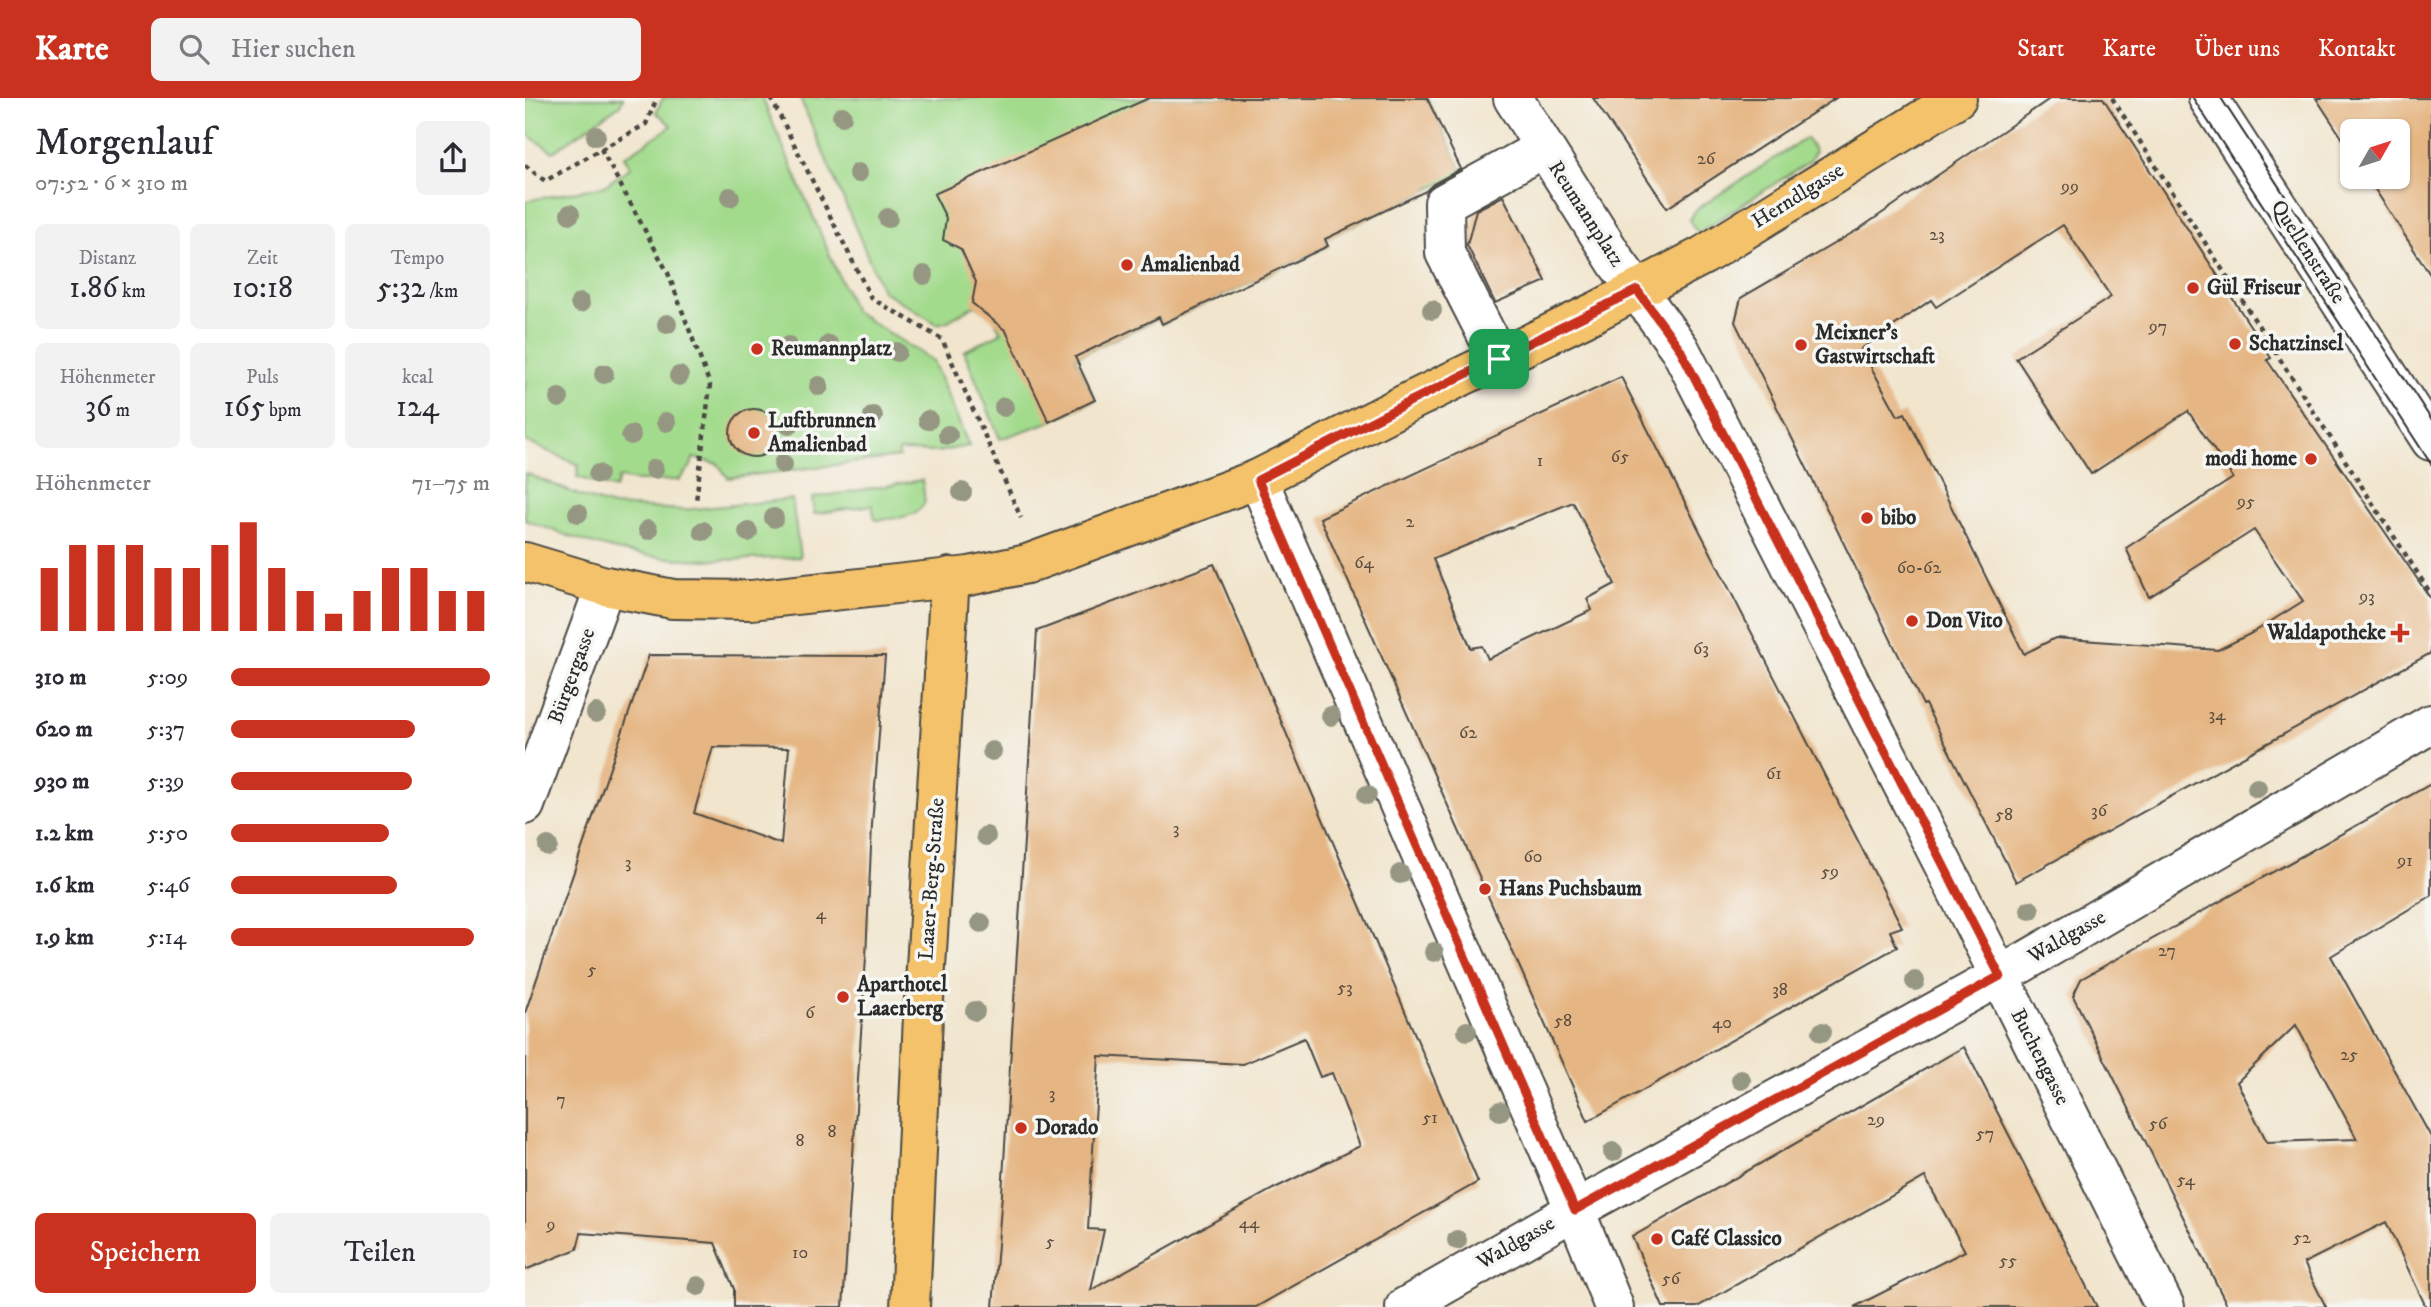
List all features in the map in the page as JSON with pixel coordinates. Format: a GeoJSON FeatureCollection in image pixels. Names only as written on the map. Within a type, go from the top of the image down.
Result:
{"type":"FeatureCollection","features":[{"type":"Feature","properties":{"kind":"main road","name":"Herndlgasse"},"geometry":{"type":"LineString","coordinates":[[1637,290],[1704,255],[1957,98]]}},
{"type":"Feature","properties":{"kind":"main road","name":"Reumannplatz"},"geometry":{"type":"LineString","coordinates":[[525,562],[605,586],[673,599],[751,600],[950,577],[1027,564],[1258,480],[1637,290]]}},
{"type":"Feature","properties":{"kind":"main road","name":"Laaer-Berg-Straße"},"geometry":{"type":"LineString","coordinates":[[911,1307],[923,1016],[950,577]]}},
{"type":"Feature","properties":{"kind":"street","name":"Reumannplatz"},"geometry":{"type":"LineString","coordinates":[[1513,98],[1617,263],[1637,290]]}},
{"type":"Feature","properties":{"kind":"street","name":"Quellenstraße"},"geometry":{"type":"LineString","coordinates":[[2208,98],[2431,441]]}},
{"type":"Feature","properties":{"kind":"street"},"geometry":{"type":"LineString","coordinates":[[1499,359],[1445,253],[1444,203],[1544,148]]}},
{"type":"Feature","properties":{"kind":"street","name":"Buchengasse"},"geometry":{"type":"LineString","coordinates":[[1637,290],[1680,349],[2000,976],[2165,1307]]}},
{"type":"Feature","properties":{"kind":"street"},"geometry":{"type":"LineString","coordinates":[[1258,480],[1575,1210],[1614,1307]]}},
{"type":"Feature","properties":{"kind":"street","name":"Bürgergasse"},"geometry":{"type":"LineString","coordinates":[[525,805],[605,586]]}},
{"type":"Feature","properties":{"kind":"street","name":"Waldgasse"},"geometry":{"type":"LineString","coordinates":[[1405,1307],[1575,1210],[2000,976],[2431,724]]}},
{"type":"Feature","properties":{"kind":"path"},"geometry":{"type":"LineString","coordinates":[[525,165],[545,181],[646,124],[657,98]]}},
{"type":"Feature","properties":{"kind":"path"},"geometry":{"type":"LineString","coordinates":[[771,98],[871,298],[941,339],[1021,519]]}},
{"type":"Feature","properties":{"kind":"path"},"geometry":{"type":"LineString","coordinates":[[2112,98],[2431,594]]}},
{"type":"Feature","properties":{"kind":"path"},"geometry":{"type":"LineString","coordinates":[[601,149],[669,273],[710,385],[696,501]]}},
{"type":"Feature","properties":{"kind":"green space"},"geometry":{"type":"Polygon","coordinates":[[[525,98],[623,98],[620,105],[553,152],[525,133],[525,98]]]}},
{"type":"Feature","properties":{"kind":"green space"},"geometry":{"type":"Polygon","coordinates":[[[663,98],[762,98],[854,311],[933,361],[969,446],[936,452],[899,451],[899,457],[728,478],[718,464],[693,458],[691,466],[679,480],[636,481],[619,478],[615,489],[577,477],[579,465],[525,441],[525,201],[604,186],[631,167],[624,157],[672,126],[656,112],[663,98]]]}},
{"type":"Feature","properties":{"kind":"green space","name":"Amalienbad"},"geometry":{"type":"Polygon","coordinates":[[[800,98],[1427,98],[1463,173],[1325,239],[1328,246],[1162,324],[1159,318],[1075,357],[1095,400],[1049,422],[1000,439],[964,351],[1001,333],[992,314],[975,305],[948,321],[937,324],[882,290],[800,98]]]}},
{"type":"Feature","properties":{"kind":"green space"},"geometry":{"type":"Polygon","coordinates":[[[1806,138],[1815,151],[1810,161],[1698,233],[1689,220],[1694,211],[1806,138]]]}},
{"type":"Feature","properties":{"kind":"green space"},"geometry":{"type":"Polygon","coordinates":[[[525,473],[613,506],[684,510],[792,499],[800,557],[682,559],[635,554],[590,543],[525,520],[525,473]]]}},
{"type":"Feature","properties":{"kind":"green space"},"geometry":{"type":"Polygon","coordinates":[[[922,480],[925,502],[910,515],[875,520],[872,505],[814,514],[812,498],[922,480]]]}},
{"type":"Feature","properties":{"kind":"building","name":"Amalienbad"},"geometry":{"type":"Polygon","coordinates":[[[1149,98],[1427,98],[1461,169],[1433,184],[1426,191],[1325,239],[1328,246],[1162,324],[1159,317],[1075,357],[1095,400],[1049,422],[1006,331],[972,303],[976,282],[961,249],[943,240],[946,218],[934,194],[1149,98]]]}},
{"type":"Feature","properties":{"kind":"building"},"geometry":{"type":"Polygon","coordinates":[[[1593,98],[1836,98],[1667,208],[1593,98]]]}},
{"type":"Feature","properties":{"kind":"building"},"geometry":{"type":"Polygon","coordinates":[[[2051,98],[2103,98],[2271,358],[2267,360],[2431,599],[2431,653],[2016,882],[1925,704],[1923,705],[1735,322],[1741,298],[1859,229],[2051,98]],[[2063,225],[1936,307],[1931,300],[1861,349],[1898,416],[1905,413],[2024,654],[2055,638],[2218,650],[2254,632],[2303,601],[2254,530],[2149,597],[2126,548],[2233,478],[2188,411],[2091,474],[2016,358],[2111,297],[2063,225]]]}},
{"type":"Feature","properties":{"kind":"building"},"geometry":{"type":"Polygon","coordinates":[[[2316,98],[2431,98],[2431,276],[2375,189],[2410,189],[2410,119],[2340,119],[2340,135],[2316,98]]]}},
{"type":"Feature","properties":{"kind":"building"},"geometry":{"type":"Polygon","coordinates":[[[1503,196],[1546,281],[1495,303],[1467,245],[1476,210],[1503,196]]]}},
{"type":"Feature","properties":{"kind":"building"},"geometry":{"type":"Polygon","coordinates":[[[1621,377],[1902,927],[1890,931],[1897,947],[1588,1121],[1320,518],[1621,377]],[[1573,502],[1433,559],[1471,648],[1482,646],[1488,659],[1592,610],[1587,599],[1615,584],[1573,502]]]}},
{"type":"Feature","properties":{"kind":"building","name":"Luftbrunnen Amalienbad"},"geometry":{"type":"Polygon","coordinates":[[[754,409],[771,416],[778,433],[771,450],[754,457],[737,450],[730,433],[737,416],[754,409]]]}},
{"type":"Feature","properties":{"kind":"building"},"geometry":{"type":"Polygon","coordinates":[[[1214,564],[1478,1182],[1256,1307],[993,1307],[1037,631],[1214,564]],[[1304,1038],[1243,1064],[1099,1056],[1088,1229],[1104,1230],[1091,1290],[1273,1189],[1360,1146],[1332,1073],[1320,1077],[1304,1038]]]}},
{"type":"Feature","properties":{"kind":"building"},"geometry":{"type":"Polygon","coordinates":[[[649,655],[885,656],[843,1307],[734,1307],[734,1289],[715,1243],[581,1233],[577,1249],[525,1270],[525,1013],[649,655]],[[713,747],[694,813],[781,844],[789,748],[713,747]]]}},
{"type":"Feature","properties":{"kind":"building"},"geometry":{"type":"Polygon","coordinates":[[[2431,784],[2431,896],[2331,956],[2431,1137],[2431,1307],[2426,1307],[2386,1222],[2304,1263],[2326,1307],[2228,1307],[2073,996],[2081,979],[2431,784]],[[2296,1025],[2237,1082],[2267,1142],[2357,1139],[2296,1025]]]}},
{"type":"Feature","properties":{"kind":"building"},"geometry":{"type":"Polygon","coordinates":[[[1964,1047],[2097,1307],[1854,1307],[1965,1251],[1925,1177],[1697,1307],[1663,1307],[1632,1237],[1964,1047]]]}},
{"type":"Feature","properties":{"kind":"tram line"},"geometry":{"type":"LineString","coordinates":[[2193,98],[2431,464]]}},
{"type":"Feature","properties":{"kind":"tram line"},"geometry":{"type":"LineString","coordinates":[[2221,98],[2431,419]]}},
{"type":"Feature","properties":{"kind":"place","name":"Amalienbad"},"geometry":{"type":"Point","coordinates":[1127,265]}},
{"type":"Feature","properties":{"kind":"place","name":"Gül Friseur"},"geometry":{"type":"Point","coordinates":[2193,288]}},
{"type":"Feature","properties":{"kind":"place","name":"Schatzinsel"},"geometry":{"type":"Point","coordinates":[2235,344]}},
{"type":"Feature","properties":{"kind":"place","name":"Meixner's Gastwirtschaft"},"geometry":{"type":"Point","coordinates":[1801,345]}},
{"type":"Feature","properties":{"kind":"place","name":"Reumannplatz"},"geometry":{"type":"Point","coordinates":[757,349]}},
{"type":"Feature","properties":{"kind":"place","name":"Luftbrunnen Amalienbad"},"geometry":{"type":"Point","coordinates":[754,433]}},
{"type":"Feature","properties":{"kind":"place","name":"modi home"},"geometry":{"type":"Point","coordinates":[2311,459]}},
{"type":"Feature","properties":{"kind":"place","name":"bibo"},"geometry":{"type":"Point","coordinates":[1867,518]}},
{"type":"Feature","properties":{"kind":"place","name":"Don Vito"},"geometry":{"type":"Point","coordinates":[1912,621]}},
{"type":"Feature","properties":{"kind":"place","name":"Waldapotheke"},"geometry":{"type":"Point","coordinates":[2400,633]}},
{"type":"Feature","properties":{"kind":"place","name":"Hans Puchsbaum"},"geometry":{"type":"Point","coordinates":[1485,889]}},
{"type":"Feature","properties":{"kind":"place","name":"Aparthotel Laaerberg"},"geometry":{"type":"Point","coordinates":[843,997]}},
{"type":"Feature","properties":{"kind":"place","name":"Dorado"},"geometry":{"type":"Point","coordinates":[1021,1128]}},
{"type":"Feature","properties":{"kind":"place","name":"Café Classico"},"geometry":{"type":"Point","coordinates":[1657,1239]}},
{"type":"Feature","properties":{"kind":"route"},"geometry":{"type":"LineString","coordinates":[[1637,290],[1680,349],[2000,976],[1575,1210],[1258,480],[1499,359],[1637,290]]}}]}
